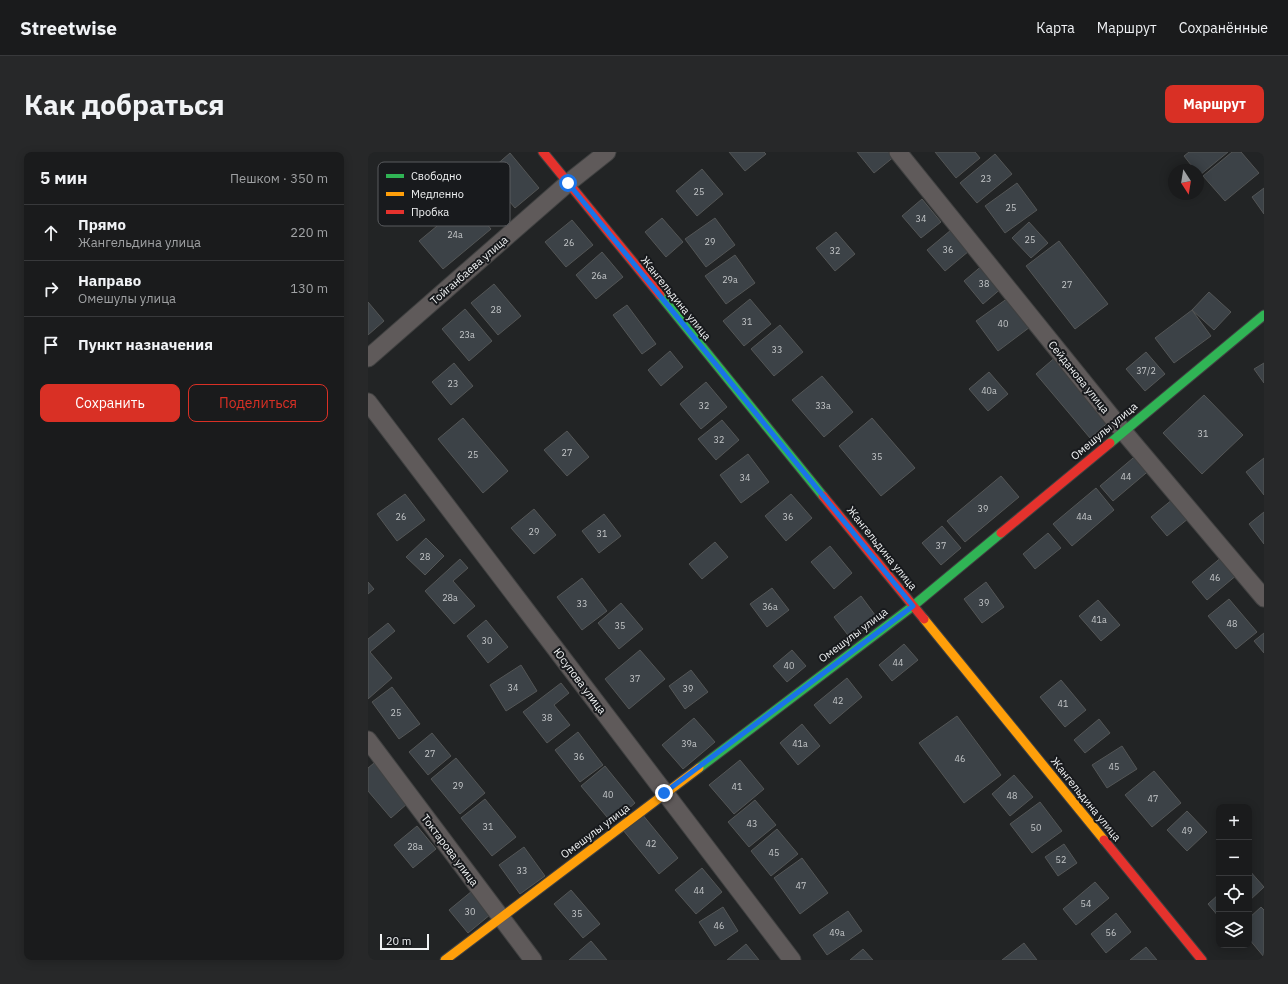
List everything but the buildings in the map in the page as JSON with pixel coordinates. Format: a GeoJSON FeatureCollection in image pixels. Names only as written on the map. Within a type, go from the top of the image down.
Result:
{"type":"FeatureCollection","features":[{"type":"Feature","properties":{"kind":"street","name":"Жангельдина улица"},"geometry":{"type":"LineString","coordinates":[[542,152],[1202,960]]}},
{"type":"Feature","properties":{"kind":"street","name":"Тойганбаева улица"},"geometry":{"type":"LineString","coordinates":[[368,358],[568,183],[607,152]]}},
{"type":"Feature","properties":{"kind":"street","name":"Сейданова улица"},"geometry":{"type":"LineString","coordinates":[[898,152],[1123,431],[1264,598]]}},
{"type":"Feature","properties":{"kind":"street","name":"Омешулы улица"},"geometry":{"type":"LineString","coordinates":[[445,960],[913,606],[1264,315]]}},
{"type":"Feature","properties":{"kind":"street","name":"Юсупова улица"},"geometry":{"type":"LineString","coordinates":[[368,402],[792,960]]}},
{"type":"Feature","properties":{"kind":"street","name":"Токтарова улица"},"geometry":{"type":"LineString","coordinates":[[368,740],[500,917],[534,960]]}},
{"type":"Feature","properties":{"kind":"traffic: fast"},"geometry":{"type":"LineString","coordinates":[[660,295],[823,496]]}},
{"type":"Feature","properties":{"kind":"traffic: fast"},"geometry":{"type":"LineString","coordinates":[[1110,443],[1264,315]]}},
{"type":"Feature","properties":{"kind":"traffic: fast"},"geometry":{"type":"LineString","coordinates":[[699,768],[913,606],[1001,533]]}},
{"type":"Feature","properties":{"kind":"traffic: slow"},"geometry":{"type":"LineString","coordinates":[[924,619],[1104,840]]}},
{"type":"Feature","properties":{"kind":"traffic: slow"},"geometry":{"type":"LineString","coordinates":[[445,960],[699,768]]}},
{"type":"Feature","properties":{"kind":"traffic: jam"},"geometry":{"type":"LineString","coordinates":[[543,152],[660,295]]}},
{"type":"Feature","properties":{"kind":"traffic: jam"},"geometry":{"type":"LineString","coordinates":[[1001,533],[1110,443]]}},
{"type":"Feature","properties":{"kind":"traffic: jam"},"geometry":{"type":"LineString","coordinates":[[823,496],[924,619]]}},
{"type":"Feature","properties":{"kind":"traffic: jam"},"geometry":{"type":"LineString","coordinates":[[1104,840],[1202,960]]}},
{"type":"Feature","properties":{"kind":"route"},"geometry":{"type":"LineString","coordinates":[[568,183],[913,606],[664,793]]}}]}
